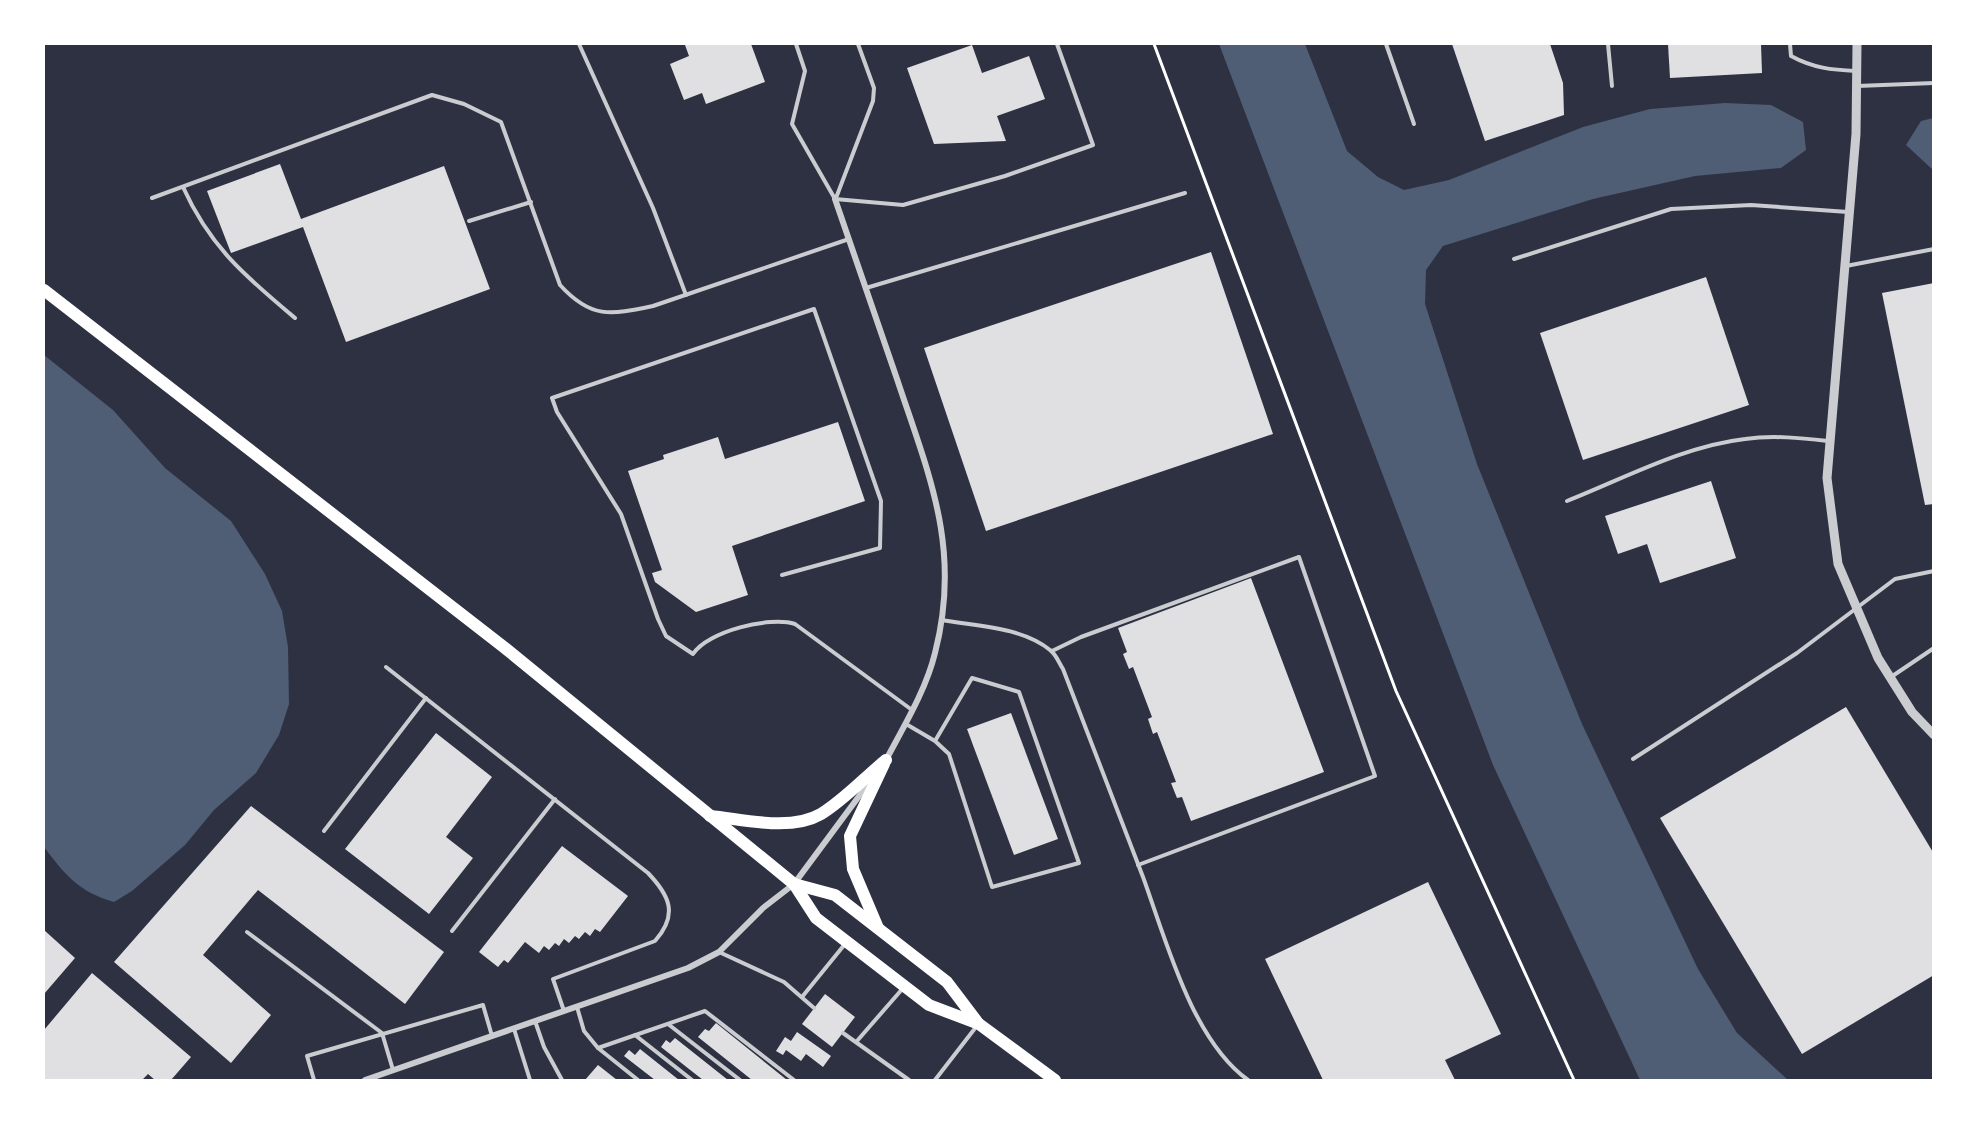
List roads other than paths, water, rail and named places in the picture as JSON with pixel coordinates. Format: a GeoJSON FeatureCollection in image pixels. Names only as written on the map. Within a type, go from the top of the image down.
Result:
{"type":"FeatureCollection","features":[{"type":"Feature","properties":{"kind":"main road"},"geometry":{"type":"LineString","coordinates":[[44,290],[496,641],[794,884],[816,918],[929,1005],[978,1024],[1055,1080]]}},
{"type":"Feature","properties":{"kind":"main road"},"geometry":{"type":"LineString","coordinates":[[710,816],[777,822],[806,819],[820,814],[886,760]]}},
{"type":"Feature","properties":{"kind":"main road"},"geometry":{"type":"LineString","coordinates":[[878,929],[853,869],[850,836],[886,760]]}},
{"type":"Feature","properties":{"kind":"main road"},"geometry":{"type":"LineString","coordinates":[[794,884],[835,895],[947,982],[978,1024]]}},
{"type":"Feature","properties":{"kind":"street"},"geometry":{"type":"LineString","coordinates":[[1857,44],[1856,134],[1827,478],[1838,564],[1878,658],[1912,712],[1934,735]]}},
{"type":"Feature","properties":{"kind":"street"},"geometry":{"type":"LineString","coordinates":[[365,1080],[688,968],[719,952],[763,908],[794,884],[886,760],[912,710],[935,655],[942,621],[946,562],[936,495],[835,199]]}},
{"type":"Feature","properties":{"kind":"lane"},"geometry":{"type":"LineString","coordinates":[[579,44],[653,208],[686,295]]}},
{"type":"Feature","properties":{"kind":"lane"},"geometry":{"type":"LineString","coordinates":[[796,44],[805,71],[792,124],[835,199]]}},
{"type":"Feature","properties":{"kind":"lane"},"geometry":{"type":"LineString","coordinates":[[835,199],[873,101],[874,88],[858,44]]}},
{"type":"Feature","properties":{"kind":"lane"},"geometry":{"type":"LineString","coordinates":[[835,199],[903,205],[1005,176],[1093,146],[1057,44]]}},
{"type":"Feature","properties":{"kind":"lane"},"geometry":{"type":"LineString","coordinates":[[1386,44],[1414,124]]}},
{"type":"Feature","properties":{"kind":"lane"},"geometry":{"type":"LineString","coordinates":[[1608,44],[1612,86]]}},
{"type":"Feature","properties":{"kind":"lane"},"geometry":{"type":"LineString","coordinates":[[1790,44],[1791,56],[1802,62],[1824,70],[1857,71]]}},
{"type":"Feature","properties":{"kind":"lane"},"geometry":{"type":"LineString","coordinates":[[1857,86],[1934,83]]}},
{"type":"Feature","properties":{"kind":"lane"},"geometry":{"type":"LineString","coordinates":[[152,198],[432,95],[464,104],[501,122],[560,285],[576,303],[593,311],[624,312],[686,295],[849,239]]}},
{"type":"Feature","properties":{"kind":"lane"},"geometry":{"type":"LineString","coordinates":[[183,187],[195,212],[227,258],[295,318]]}},
{"type":"Feature","properties":{"kind":"lane"},"geometry":{"type":"LineString","coordinates":[[866,288],[1185,192]]}},
{"type":"Feature","properties":{"kind":"lane"},"geometry":{"type":"LineString","coordinates":[[469,221],[531,202]]}},
{"type":"Feature","properties":{"kind":"lane"},"geometry":{"type":"LineString","coordinates":[[1514,259],[1671,209],[1751,205],[1849,212]]}},
{"type":"Feature","properties":{"kind":"lane"},"geometry":{"type":"LineString","coordinates":[[1844,266],[1934,249]]}},
{"type":"Feature","properties":{"kind":"lane"},"geometry":{"type":"LineString","coordinates":[[782,575],[880,548],[880,501],[814,309],[552,398],[557,412],[621,514],[658,620],[666,636],[693,654],[699,644],[717,636],[768,621],[785,621],[795,624],[912,710]]}},
{"type":"Feature","properties":{"kind":"lane"},"geometry":{"type":"LineString","coordinates":[[1567,501],[1698,448],[1745,439],[1793,437],[1829,441]]}},
{"type":"Feature","properties":{"kind":"lane"},"geometry":{"type":"LineString","coordinates":[[1052,651],[1081,637],[1299,557],[1375,776],[1138,865]]}},
{"type":"Feature","properties":{"kind":"lane"},"geometry":{"type":"LineString","coordinates":[[1634,759],[1797,653],[1894,579],[1934,571]]}},
{"type":"Feature","properties":{"kind":"lane"},"geometry":{"type":"LineString","coordinates":[[942,621],[1004,630],[1035,641],[1052,651],[1063,669],[1138,865],[1179,982],[1201,1022],[1235,1071],[1248,1080]]}},
{"type":"Feature","properties":{"kind":"lane"},"geometry":{"type":"LineString","coordinates":[[1890,678],[1934,648]]}},
{"type":"Feature","properties":{"kind":"lane"},"geometry":{"type":"LineString","coordinates":[[386,667],[648,873],[667,893],[669,914],[664,931],[655,941],[553,979],[564,1011]]}},
{"type":"Feature","properties":{"kind":"lane"},"geometry":{"type":"LineString","coordinates":[[905,723],[935,741],[949,754],[992,887],[1079,863],[1018,692],[972,678],[935,741]]}},
{"type":"Feature","properties":{"kind":"lane"},"geometry":{"type":"LineString","coordinates":[[324,831],[426,698]]}},
{"type":"Feature","properties":{"kind":"lane"},"geometry":{"type":"LineString","coordinates":[[452,931],[555,799]]}},
{"type":"Feature","properties":{"kind":"lane"},"geometry":{"type":"LineString","coordinates":[[247,932],[382,1033],[393,1071]]}},
{"type":"Feature","properties":{"kind":"lane"},"geometry":{"type":"LineString","coordinates":[[802,997],[847,941]]}},
{"type":"Feature","properties":{"kind":"lane"},"geometry":{"type":"LineString","coordinates":[[719,952],[784,982],[814,1008]]}},
{"type":"Feature","properties":{"kind":"lane"},"geometry":{"type":"LineString","coordinates":[[857,1041],[905,986]]}},
{"type":"Feature","properties":{"kind":"lane"},"geometry":{"type":"LineString","coordinates":[[314,1080],[307,1056],[483,1005],[492,1036]]}},
{"type":"Feature","properties":{"kind":"lane"},"geometry":{"type":"LineString","coordinates":[[577,1007],[585,1032],[598,1048],[638,1080]]}},
{"type":"Feature","properties":{"kind":"lane"},"geometry":{"type":"LineString","coordinates":[[598,1048],[705,1011],[794,1080]]}},
{"type":"Feature","properties":{"kind":"lane"},"geometry":{"type":"LineString","coordinates":[[535,1021],[544,1047],[562,1080]]}},
{"type":"Feature","properties":{"kind":"lane"},"geometry":{"type":"LineString","coordinates":[[668,1024],[740,1080]]}},
{"type":"Feature","properties":{"kind":"lane"},"geometry":{"type":"LineString","coordinates":[[935,1080],[978,1024]]}},
{"type":"Feature","properties":{"kind":"lane"},"geometry":{"type":"LineString","coordinates":[[514,1029],[530,1080]]}},
{"type":"Feature","properties":{"kind":"lane"},"geometry":{"type":"LineString","coordinates":[[843,1033],[909,1080]]}},
{"type":"Feature","properties":{"kind":"lane"},"geometry":{"type":"LineString","coordinates":[[635,1035],[692,1080]]}},
{"type":"Feature","properties":{"kind":"water"},"geometry":{"type":"Polygon","coordinates":[[[1219,44],[1305,44],[1347,151],[1378,177],[1404,190],[1449,180],[1583,127],[1650,109],[1725,103],[1771,105],[1803,122],[1806,150],[1781,168],[1695,176],[1593,199],[1443,246],[1426,270],[1425,304],[1477,464],[1582,724],[1698,969],[1737,1033],[1788,1080],[1640,1080],[1493,765],[1219,44]]]}},
{"type":"Feature","properties":{"kind":"water"},"geometry":{"type":"Polygon","coordinates":[[[1934,118],[1933,170],[1906,145],[1921,121],[1934,118]]]}},
{"type":"Feature","properties":{"kind":"water"},"geometry":{"type":"Polygon","coordinates":[[[44,355],[113,410],[165,468],[231,521],[265,574],[282,611],[288,647],[289,704],[279,735],[256,773],[214,810],[185,845],[132,891],[114,902],[82,888],[59,866],[44,847],[44,355]]]}}]}
